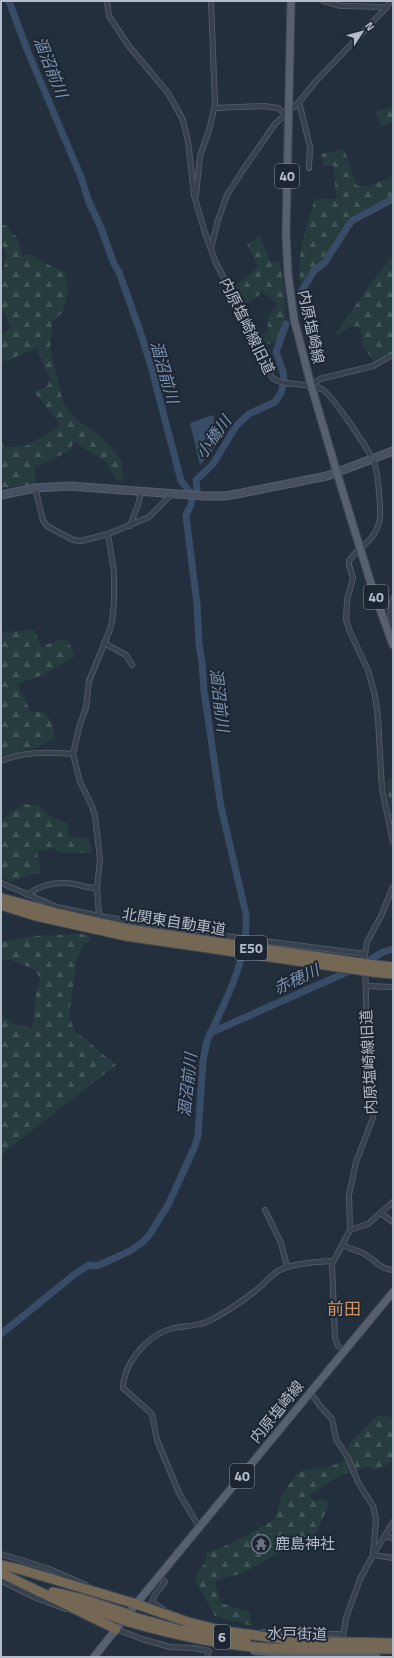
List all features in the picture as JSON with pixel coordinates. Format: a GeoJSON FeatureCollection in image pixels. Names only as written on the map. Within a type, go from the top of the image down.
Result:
{"type":"FeatureCollection","features":[{"type":"Feature","properties":{"kind":"highway","name":"北関東自動車道"},"geometry":{"type":"LineString","coordinates":[[1,898],[127,932]]}},
{"type":"Feature","properties":{"kind":"highway","name":"北関東自動車道"},"geometry":{"type":"LineString","coordinates":[[1,905],[36,916],[127,932],[370,966],[393,967]]}},
{"type":"Feature","properties":{"kind":"highway","name":"北関東自動車道"},"geometry":{"type":"LineString","coordinates":[[370,966],[393,974]]}},
{"type":"Feature","properties":{"kind":"highway"},"geometry":{"type":"LineString","coordinates":[[1,1565],[136,1604],[188,1622],[224,1631],[312,1643]]}},
{"type":"Feature","properties":{"kind":"highway"},"geometry":{"type":"LineString","coordinates":[[1,1572],[116,1629]]}},
{"type":"Feature","properties":{"kind":"highway","name":"6"},"geometry":{"type":"LineString","coordinates":[[1,1572],[53,1592],[84,1599],[120,1615],[174,1635],[200,1641]]}},
{"type":"Feature","properties":{"kind":"highway","name":"6"},"geometry":{"type":"LineString","coordinates":[[131,1619],[180,1630],[258,1642],[312,1643]]}},
{"type":"Feature","properties":{"kind":"highway","name":"水戸街道"},"geometry":{"type":"LineString","coordinates":[[312,1643],[343,1638],[393,1643]]}},
{"type":"Feature","properties":{"kind":"highway","name":"水戸街道"},"geometry":{"type":"LineString","coordinates":[[200,1641],[255,1647],[393,1649]]}},
{"type":"Feature","properties":{"kind":"main road","name":"内原塩崎線"},"geometry":{"type":"LineString","coordinates":[[291,1],[287,112],[286,234],[288,274],[294,319],[311,385],[337,473],[393,645]]}},
{"type":"Feature","properties":{"kind":"main road","name":"内原塩崎線"},"geometry":{"type":"LineString","coordinates":[[136,1604],[393,1292]]}},
{"type":"Feature","properties":{"kind":"main road","name":"40"},"geometry":{"type":"LineString","coordinates":[[94,1657],[136,1604]]}},
{"type":"Feature","properties":{"kind":"main road"},"geometry":{"type":"LineString","coordinates":[[200,1641],[272,1653],[366,1655],[377,1657]]}},
{"type":"Feature","properties":{"kind":"street","name":"内原塩崎線旧道"},"geometry":{"type":"LineString","coordinates":[[107,1],[109,16],[130,46],[168,93],[183,120],[188,141],[194,196],[216,263],[262,351],[269,372],[274,380],[287,383],[311,385],[323,389],[331,397],[372,458],[376,469],[380,518],[374,535],[349,561],[354,578],[347,600],[346,620],[368,670],[375,696],[378,718],[382,789],[393,842]]}},
{"type":"Feature","properties":{"kind":"street"},"geometry":{"type":"LineString","coordinates":[[196,203],[200,156],[210,127],[214,108],[211,1]]}},
{"type":"Feature","properties":{"kind":"street"},"geometry":{"type":"LineString","coordinates":[[323,1],[341,6],[387,7]]}},
{"type":"Feature","properties":{"kind":"street"},"geometry":{"type":"LineString","coordinates":[[211,248],[218,220],[227,195],[275,124],[299,102],[316,81],[387,7],[390,1]]}},
{"type":"Feature","properties":{"kind":"street"},"geometry":{"type":"LineString","coordinates":[[299,102],[310,147],[309,168]]}},
{"type":"Feature","properties":{"kind":"street"},"geometry":{"type":"LineString","coordinates":[[214,108],[264,106],[278,108],[287,112]]}},
{"type":"Feature","properties":{"kind":"street"},"geometry":{"type":"LineString","coordinates":[[311,385],[320,379],[373,366],[393,355]]}},
{"type":"Feature","properties":{"kind":"street"},"geometry":{"type":"LineString","coordinates":[[1,495],[35,488],[78,487],[225,496],[312,480],[337,473],[393,451]]}},
{"type":"Feature","properties":{"kind":"street"},"geometry":{"type":"LineString","coordinates":[[35,488],[43,520],[47,526],[73,540],[80,541],[108,534],[130,526],[148,517],[174,494]]}},
{"type":"Feature","properties":{"kind":"street"},"geometry":{"type":"LineString","coordinates":[[130,526],[141,492]]}},
{"type":"Feature","properties":{"kind":"street"},"geometry":{"type":"LineString","coordinates":[[99,916],[97,888],[100,859],[95,816],[92,806],[80,782],[73,754],[80,724],[86,708],[89,681],[111,627],[114,604],[114,572],[108,534]]}},
{"type":"Feature","properties":{"kind":"street"},"geometry":{"type":"LineString","coordinates":[[393,598],[390,607],[390,614],[393,628]]}},
{"type":"Feature","properties":{"kind":"street"},"geometry":{"type":"LineString","coordinates":[[104,644],[126,655],[132,665]]}},
{"type":"Feature","properties":{"kind":"street"},"geometry":{"type":"LineString","coordinates":[[1,761],[19,754],[33,752],[73,754]]}},
{"type":"Feature","properties":{"kind":"street"},"geometry":{"type":"LineString","coordinates":[[27,895],[36,888],[47,884],[61,882],[97,888]]}},
{"type":"Feature","properties":{"kind":"street"},"geometry":{"type":"LineString","coordinates":[[1,883],[27,895],[70,911],[232,937],[365,954]]}},
{"type":"Feature","properties":{"kind":"street","name":"内原塩崎線旧道"},"geometry":{"type":"LineString","coordinates":[[333,1262],[350,1230],[349,1195],[356,1162],[373,1118],[368,1058],[366,986],[370,966],[365,954],[367,942],[381,916],[393,887]]}},
{"type":"Feature","properties":{"kind":"street"},"geometry":{"type":"LineString","coordinates":[[326,969],[329,949]]}},
{"type":"Feature","properties":{"kind":"street"},"geometry":{"type":"LineString","coordinates":[[253,959],[338,970]]}},
{"type":"Feature","properties":{"kind":"street"},"geometry":{"type":"LineString","coordinates":[[366,986],[393,988]]}},
{"type":"Feature","properties":{"kind":"street"},"geometry":{"type":"LineString","coordinates":[[350,1230],[368,1224],[382,1214],[393,1202]]}},
{"type":"Feature","properties":{"kind":"street"},"geometry":{"type":"LineString","coordinates":[[265,1210],[281,1243],[287,1267]]}},
{"type":"Feature","properties":{"kind":"street"},"geometry":{"type":"LineString","coordinates":[[382,1214],[393,1222]]}},
{"type":"Feature","properties":{"kind":"street"},"geometry":{"type":"LineString","coordinates":[[343,1245],[351,1250],[364,1254],[383,1268],[393,1270]]}},
{"type":"Feature","properties":{"kind":"street"},"geometry":{"type":"LineString","coordinates":[[199,1527],[179,1493],[159,1446],[152,1414],[123,1388],[125,1375],[140,1351],[157,1335],[170,1330],[205,1323],[211,1320],[238,1304],[260,1287],[272,1275],[287,1267],[333,1262],[335,1338],[338,1346],[344,1351]]}},
{"type":"Feature","properties":{"kind":"street"},"geometry":{"type":"LineString","coordinates":[[310,1392],[320,1407],[332,1419],[336,1439],[348,1458],[358,1482],[373,1506],[376,1520],[373,1555]]}},
{"type":"Feature","properties":{"kind":"street"},"geometry":{"type":"LineString","coordinates":[[159,1575],[165,1582],[154,1596],[152,1602],[157,1606],[186,1617],[221,1626],[258,1632],[343,1638],[353,1596],[360,1579],[393,1522]]}},
{"type":"Feature","properties":{"kind":"street"},"geometry":{"type":"LineString","coordinates":[[385,1536],[393,1538]]}},
{"type":"Feature","properties":{"kind":"street"},"geometry":{"type":"LineString","coordinates":[[1,1554],[47,1568],[94,1588],[107,1596]]}},
{"type":"Feature","properties":{"kind":"street"},"geometry":{"type":"LineString","coordinates":[[373,1555],[393,1558]]}},
{"type":"Feature","properties":{"kind":"street"},"geometry":{"type":"LineString","coordinates":[[1,1581],[76,1613],[85,1613]]}},
{"type":"Feature","properties":{"kind":"street"},"geometry":{"type":"LineString","coordinates":[[116,1629],[142,1639],[170,1647],[194,1648],[209,1651],[207,1657]]}},
{"type":"Feature","properties":{"kind":"green space"},"geometry":{"type":"Polygon","coordinates":[[[393,106],[393,122],[382,126],[375,112],[393,106]]]}},
{"type":"Feature","properties":{"kind":"green space"},"geometry":{"type":"Polygon","coordinates":[[[344,149],[357,186],[369,186],[393,176],[393,196],[360,213],[344,225],[328,251],[301,287],[299,265],[300,253],[315,199],[336,199],[334,166],[323,166],[321,154],[344,149]]]}},
{"type":"Feature","properties":{"kind":"green space"},"geometry":{"type":"Polygon","coordinates":[[[1,225],[6,225],[17,238],[23,255],[33,255],[37,259],[65,273],[68,292],[63,312],[54,320],[52,324],[50,348],[63,403],[77,420],[109,444],[122,462],[123,479],[116,480],[106,462],[74,442],[69,451],[35,467],[35,484],[1,488],[1,436],[4,447],[26,446],[61,425],[34,392],[47,386],[50,380],[37,348],[1,363],[1,334],[11,327],[1,306],[1,270],[4,269],[6,254],[1,243],[1,225]]]}},
{"type":"Feature","properties":{"kind":"green space"},"geometry":{"type":"Polygon","coordinates":[[[260,236],[270,261],[280,263],[284,287],[286,322],[281,329],[278,342],[262,345],[259,338],[268,330],[268,317],[278,304],[262,292],[251,302],[241,302],[234,287],[258,267],[247,244],[260,236]]]}},
{"type":"Feature","properties":{"kind":"green space"},"geometry":{"type":"Polygon","coordinates":[[[393,255],[393,353],[375,363],[362,345],[361,327],[351,326],[337,336],[335,333],[393,255]]]}},
{"type":"Feature","properties":{"kind":"green space"},"geometry":{"type":"Polygon","coordinates":[[[34,630],[41,647],[60,639],[67,640],[74,657],[45,674],[17,684],[31,712],[44,712],[52,722],[55,737],[36,748],[1,756],[1,638],[4,632],[34,630]]]}},
{"type":"Feature","properties":{"kind":"green space"},"geometry":{"type":"Polygon","coordinates":[[[393,776],[393,825],[386,783],[393,776]]]}},
{"type":"Feature","properties":{"kind":"green space"},"geometry":{"type":"Polygon","coordinates":[[[24,804],[37,805],[53,818],[67,823],[68,836],[89,839],[92,853],[66,853],[50,848],[37,852],[41,872],[9,882],[1,876],[1,819],[24,804]]]}},
{"type":"Feature","properties":{"kind":"green space"},"geometry":{"type":"Polygon","coordinates":[[[82,934],[89,936],[91,940],[82,947],[77,959],[69,1014],[74,1030],[116,1065],[7,1150],[1,1158],[1,1015],[14,1024],[32,1028],[36,994],[40,978],[34,969],[10,960],[1,960],[1,942],[32,936],[82,934]]]}},
{"type":"Feature","properties":{"kind":"green space"},"geometry":{"type":"Polygon","coordinates":[[[377,1416],[390,1417],[393,1421],[393,1462],[374,1470],[369,1467],[342,1474],[309,1495],[315,1500],[327,1501],[328,1507],[310,1546],[292,1545],[243,1573],[218,1580],[215,1583],[221,1603],[249,1612],[252,1626],[215,1616],[195,1581],[198,1570],[205,1564],[207,1553],[232,1543],[274,1520],[283,1493],[298,1472],[327,1467],[342,1462],[351,1442],[377,1416]]]}},
{"type":"Feature","properties":{"kind":"water"},"geometry":{"type":"Polygon","coordinates":[[[213,415],[215,421],[221,419],[224,429],[211,453],[200,465],[190,423],[213,415]]]}},
{"type":"Feature","properties":{"kind":"waterway","name":"涸沼前川"},"geometry":{"type":"LineString","coordinates":[[1,1334],[75,1274],[89,1265],[97,1266],[130,1251],[144,1241],[168,1205],[195,1146],[198,1135],[203,1061],[207,1041],[228,995],[240,963],[246,931],[246,914],[221,807],[204,691],[199,644],[197,604],[186,516],[192,501],[191,497],[189,491],[181,481],[151,366],[119,272],[114,264],[101,228],[89,202],[81,177],[28,52],[9,1]]}},
{"type":"Feature","properties":{"kind":"waterway","name":"小橋川"},"geometry":{"type":"LineString","coordinates":[[301,292],[314,271],[325,262],[353,220],[393,199]]}},
{"type":"Feature","properties":{"kind":"waterway","name":"小橋川"},"geometry":{"type":"LineString","coordinates":[[284,380],[283,372],[276,352],[286,324]]}},
{"type":"Feature","properties":{"kind":"waterway","name":"小橋川"},"geometry":{"type":"LineString","coordinates":[[192,497],[197,489],[196,480],[213,464],[236,426],[249,414],[275,402],[281,393],[283,385]]}},
{"type":"Feature","properties":{"kind":"waterway","name":"赤穂川"},"geometry":{"type":"LineString","coordinates":[[363,964],[383,952],[393,949]]}},
{"type":"Feature","properties":{"kind":"waterway","name":"赤穂川"},"geometry":{"type":"LineString","coordinates":[[210,1033],[354,969]]}},
{"type":"Feature","properties":{"kind":"place","name":"鹿島神社"},"geometry":{"type":"Point","coordinates":[261,1544]}},
{"type":"Feature","properties":{"kind":"district","name":"前田"},"geometry":{"type":"Point","coordinates":[344,1309]}}]}
